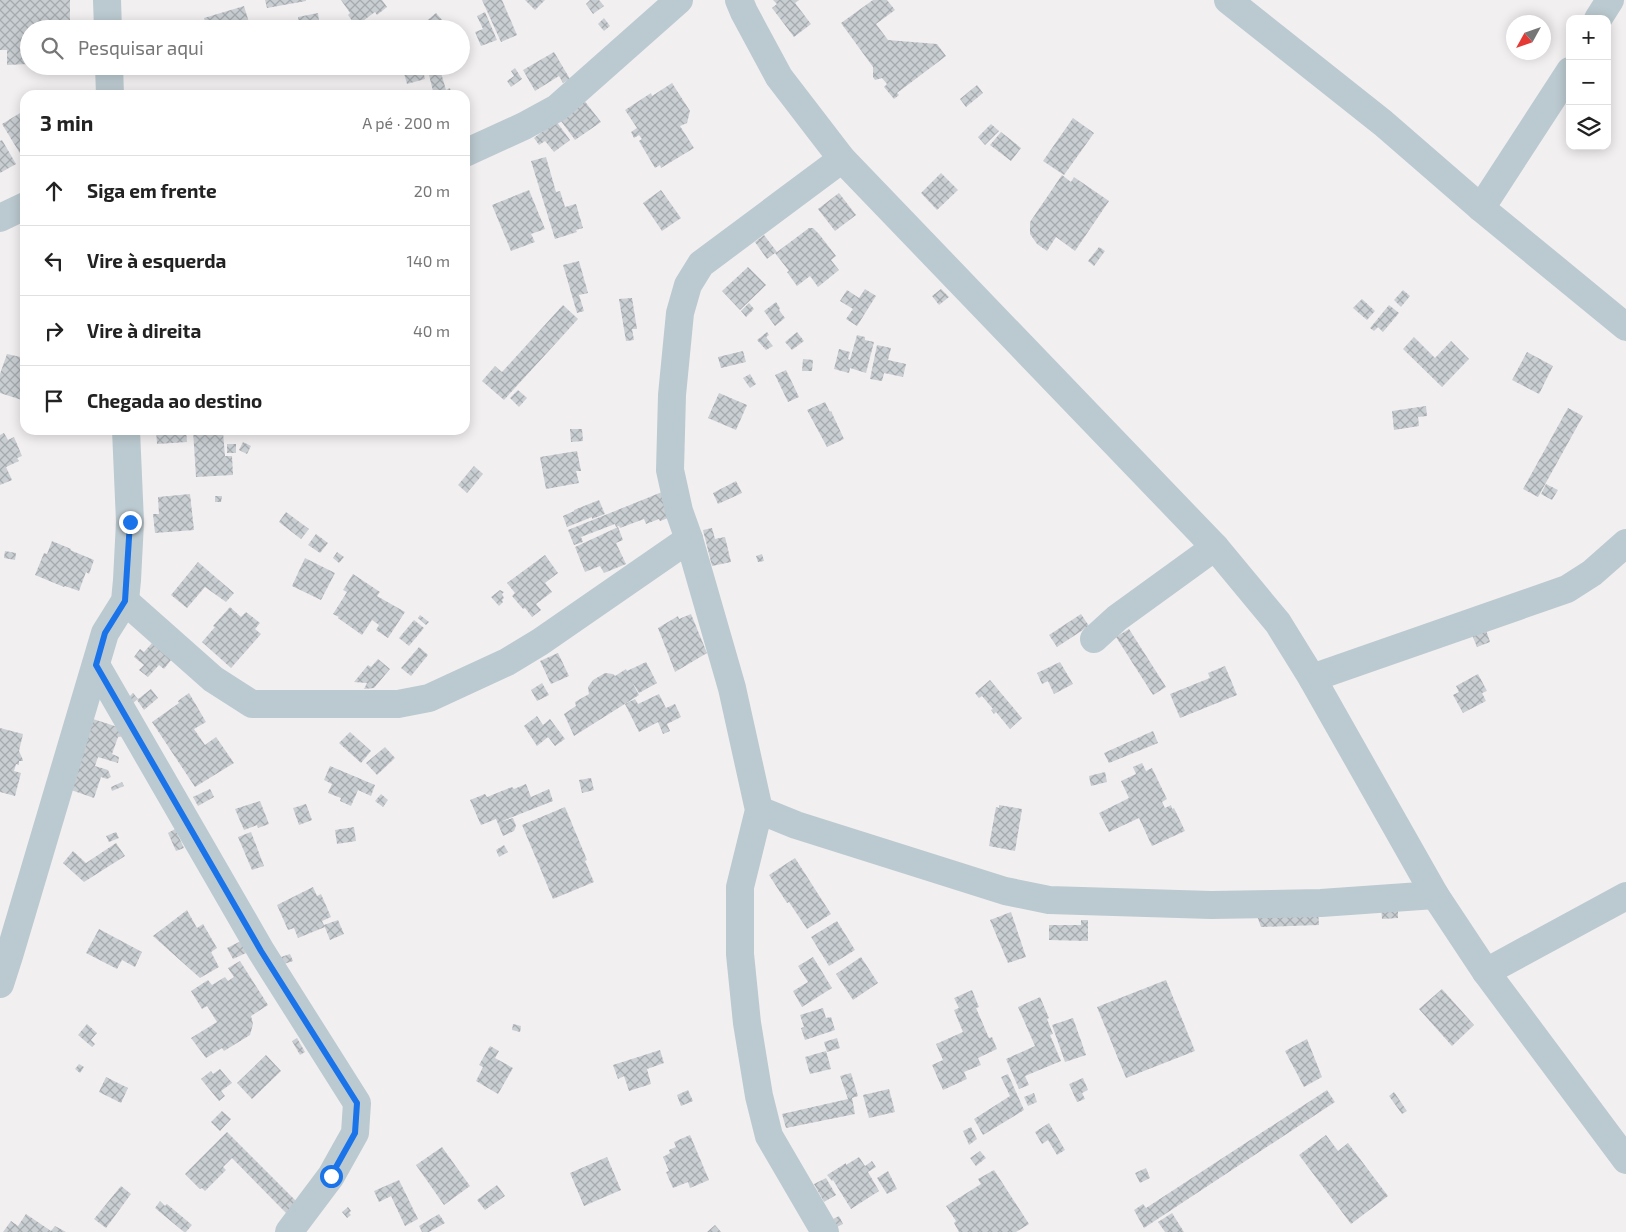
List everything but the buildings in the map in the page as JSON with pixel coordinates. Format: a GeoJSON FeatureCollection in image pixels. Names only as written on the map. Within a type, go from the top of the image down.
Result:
{"type":"FeatureCollection","features":[{"type":"Feature","properties":{"kind":"street"},"geometry":{"type":"LineString","coordinates":[[107,0],[108,20]]}},
{"type":"Feature","properties":{"kind":"street"},"geometry":{"type":"LineString","coordinates":[[470,150],[524,126],[557,108],[678,0]]}},
{"type":"Feature","properties":{"kind":"street"},"geometry":{"type":"LineString","coordinates":[[739,0],[779,77],[842,159],[1215,547],[1278,623],[1312,678],[1435,895],[1486,972],[1626,1160]]}},
{"type":"Feature","properties":{"kind":"street"},"geometry":{"type":"LineString","coordinates":[[1228,0],[1383,123],[1481,208],[1626,327]]}},
{"type":"Feature","properties":{"kind":"street"},"geometry":{"type":"LineString","coordinates":[[1601,15],[1610,0]]}},
{"type":"Feature","properties":{"kind":"street"},"geometry":{"type":"LineString","coordinates":[[109,75],[110,90]]}},
{"type":"Feature","properties":{"kind":"street"},"geometry":{"type":"LineString","coordinates":[[1481,208],[1566,77]]}},
{"type":"Feature","properties":{"kind":"street"},"geometry":{"type":"LineString","coordinates":[[825,1232],[769,1136],[759,1096],[747,1023],[740,954],[740,887],[759,810],[732,688],[689,539],[679,511],[670,470],[672,395],[678,332],[680,314],[688,285],[701,264],[842,159]]}},
{"type":"Feature","properties":{"kind":"street"},"geometry":{"type":"LineString","coordinates":[[0,218],[20,208]]}},
{"type":"Feature","properties":{"kind":"street"},"geometry":{"type":"LineString","coordinates":[[0,984],[10,956],[105,633],[125,601],[130,522],[126,435]]}},
{"type":"Feature","properties":{"kind":"street"},"geometry":{"type":"LineString","coordinates":[[125,601],[212,679],[252,704],[398,704],[429,698],[507,662],[540,642],[689,539]]}},
{"type":"Feature","properties":{"kind":"street"},"geometry":{"type":"LineString","coordinates":[[1312,678],[1567,589],[1592,573],[1626,543]]}},
{"type":"Feature","properties":{"kind":"street"},"geometry":{"type":"LineString","coordinates":[[1094,639],[1117,618],[1215,547]]}},
{"type":"Feature","properties":{"kind":"street"},"geometry":{"type":"LineString","coordinates":[[96,665],[261,951],[357,1103],[355,1133],[331,1176],[289,1232]]}},
{"type":"Feature","properties":{"kind":"street"},"geometry":{"type":"LineString","coordinates":[[759,810],[796,825],[1005,891],[1049,900],[1211,905],[1321,903],[1435,895]]}},
{"type":"Feature","properties":{"kind":"street"},"geometry":{"type":"LineString","coordinates":[[1486,972],[1626,896]]}},
{"type":"Feature","properties":{"kind":"route"},"geometry":{"type":"LineString","coordinates":[[130,522],[125,601],[105,633],[96,665],[261,951],[357,1103],[355,1133],[331,1176]]}}]}
